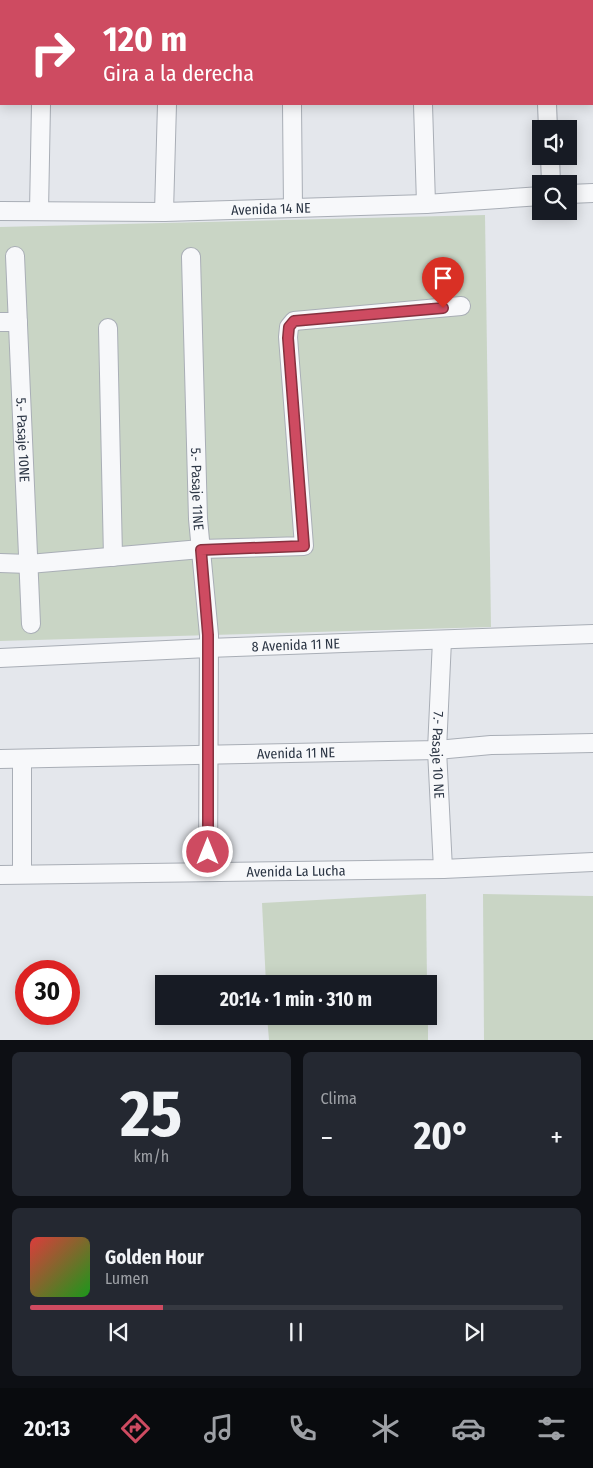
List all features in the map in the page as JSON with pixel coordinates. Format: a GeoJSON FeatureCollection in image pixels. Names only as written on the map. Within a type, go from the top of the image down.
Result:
{"type":"FeatureCollection","features":[{"type":"Feature","properties":{"kind":"street"},"geometry":{"type":"LineString","coordinates":[[39,211],[41,105]]}},
{"type":"Feature","properties":{"kind":"street"},"geometry":{"type":"LineString","coordinates":[[164,212],[167,105]]}},
{"type":"Feature","properties":{"kind":"street"},"geometry":{"type":"LineString","coordinates":[[292,105],[294,208]]}},
{"type":"Feature","properties":{"kind":"street"},"geometry":{"type":"LineString","coordinates":[[423,105],[426,204]]}},
{"type":"Feature","properties":{"kind":"street"},"geometry":{"type":"LineString","coordinates":[[547,105],[548,120]]}},
{"type":"Feature","properties":{"kind":"street"},"geometry":{"type":"LineString","coordinates":[[577,194],[593,193]]}},
{"type":"Feature","properties":{"kind":"street","name":"Avenida 14 NE"},"geometry":{"type":"LineString","coordinates":[[0,211],[164,212],[426,204],[532,197]]}},
{"type":"Feature","properties":{"kind":"street","name":"5.- Pasaje 10NE"},"geometry":{"type":"LineString","coordinates":[[15,256],[31,624]]}},
{"type":"Feature","properties":{"kind":"street","name":"5.- Pasaje 11NE"},"geometry":{"type":"LineString","coordinates":[[191,257],[198,518],[208,648],[208,872]]}},
{"type":"Feature","properties":{"kind":"street"},"geometry":{"type":"LineString","coordinates":[[0,563],[29,564],[201,550],[304,546],[288,338],[289,327],[294,321],[462,306]]}},
{"type":"Feature","properties":{"kind":"street"},"geometry":{"type":"LineString","coordinates":[[0,322],[18,322]]}},
{"type":"Feature","properties":{"kind":"street"},"geometry":{"type":"LineString","coordinates":[[108,328],[113,557]]}},
{"type":"Feature","properties":{"kind":"street","name":"8 Avenida 11 NE"},"geometry":{"type":"LineString","coordinates":[[0,658],[208,648],[593,634]]}},
{"type":"Feature","properties":{"kind":"street","name":"7.- Pasaje 10 NE"},"geometry":{"type":"LineString","coordinates":[[442,640],[437,750],[443,869]]}},
{"type":"Feature","properties":{"kind":"street","name":"Avenida 11 NE"},"geometry":{"type":"LineString","coordinates":[[0,760],[437,750],[491,745],[593,743]]}},
{"type":"Feature","properties":{"kind":"street"},"geometry":{"type":"LineString","coordinates":[[22,759],[22,874]]}},
{"type":"Feature","properties":{"kind":"street","name":"Avenida La Lucha"},"geometry":{"type":"LineString","coordinates":[[0,875],[443,869],[593,862]]}},
{"type":"Feature","properties":{"kind":"green space"},"geometry":{"type":"Polygon","coordinates":[[[485,215],[491,627],[0,641],[0,227],[485,215]]]}},
{"type":"Feature","properties":{"kind":"green space"},"geometry":{"type":"Polygon","coordinates":[[[426,894],[427,975],[266,975],[262,903],[426,894]]]}},
{"type":"Feature","properties":{"kind":"green space"},"geometry":{"type":"Polygon","coordinates":[[[483,894],[593,896],[593,1040],[484,1040],[483,894]]]}},
{"type":"Feature","properties":{"kind":"green space"},"geometry":{"type":"Polygon","coordinates":[[[268,1025],[428,1025],[428,1040],[269,1040],[268,1025]]]}},
{"type":"Feature","properties":{"kind":"route"},"geometry":{"type":"LineString","coordinates":[[208,852],[208,635],[201,550],[304,546],[288,338],[289,327],[294,321],[443,308]]}}]}
